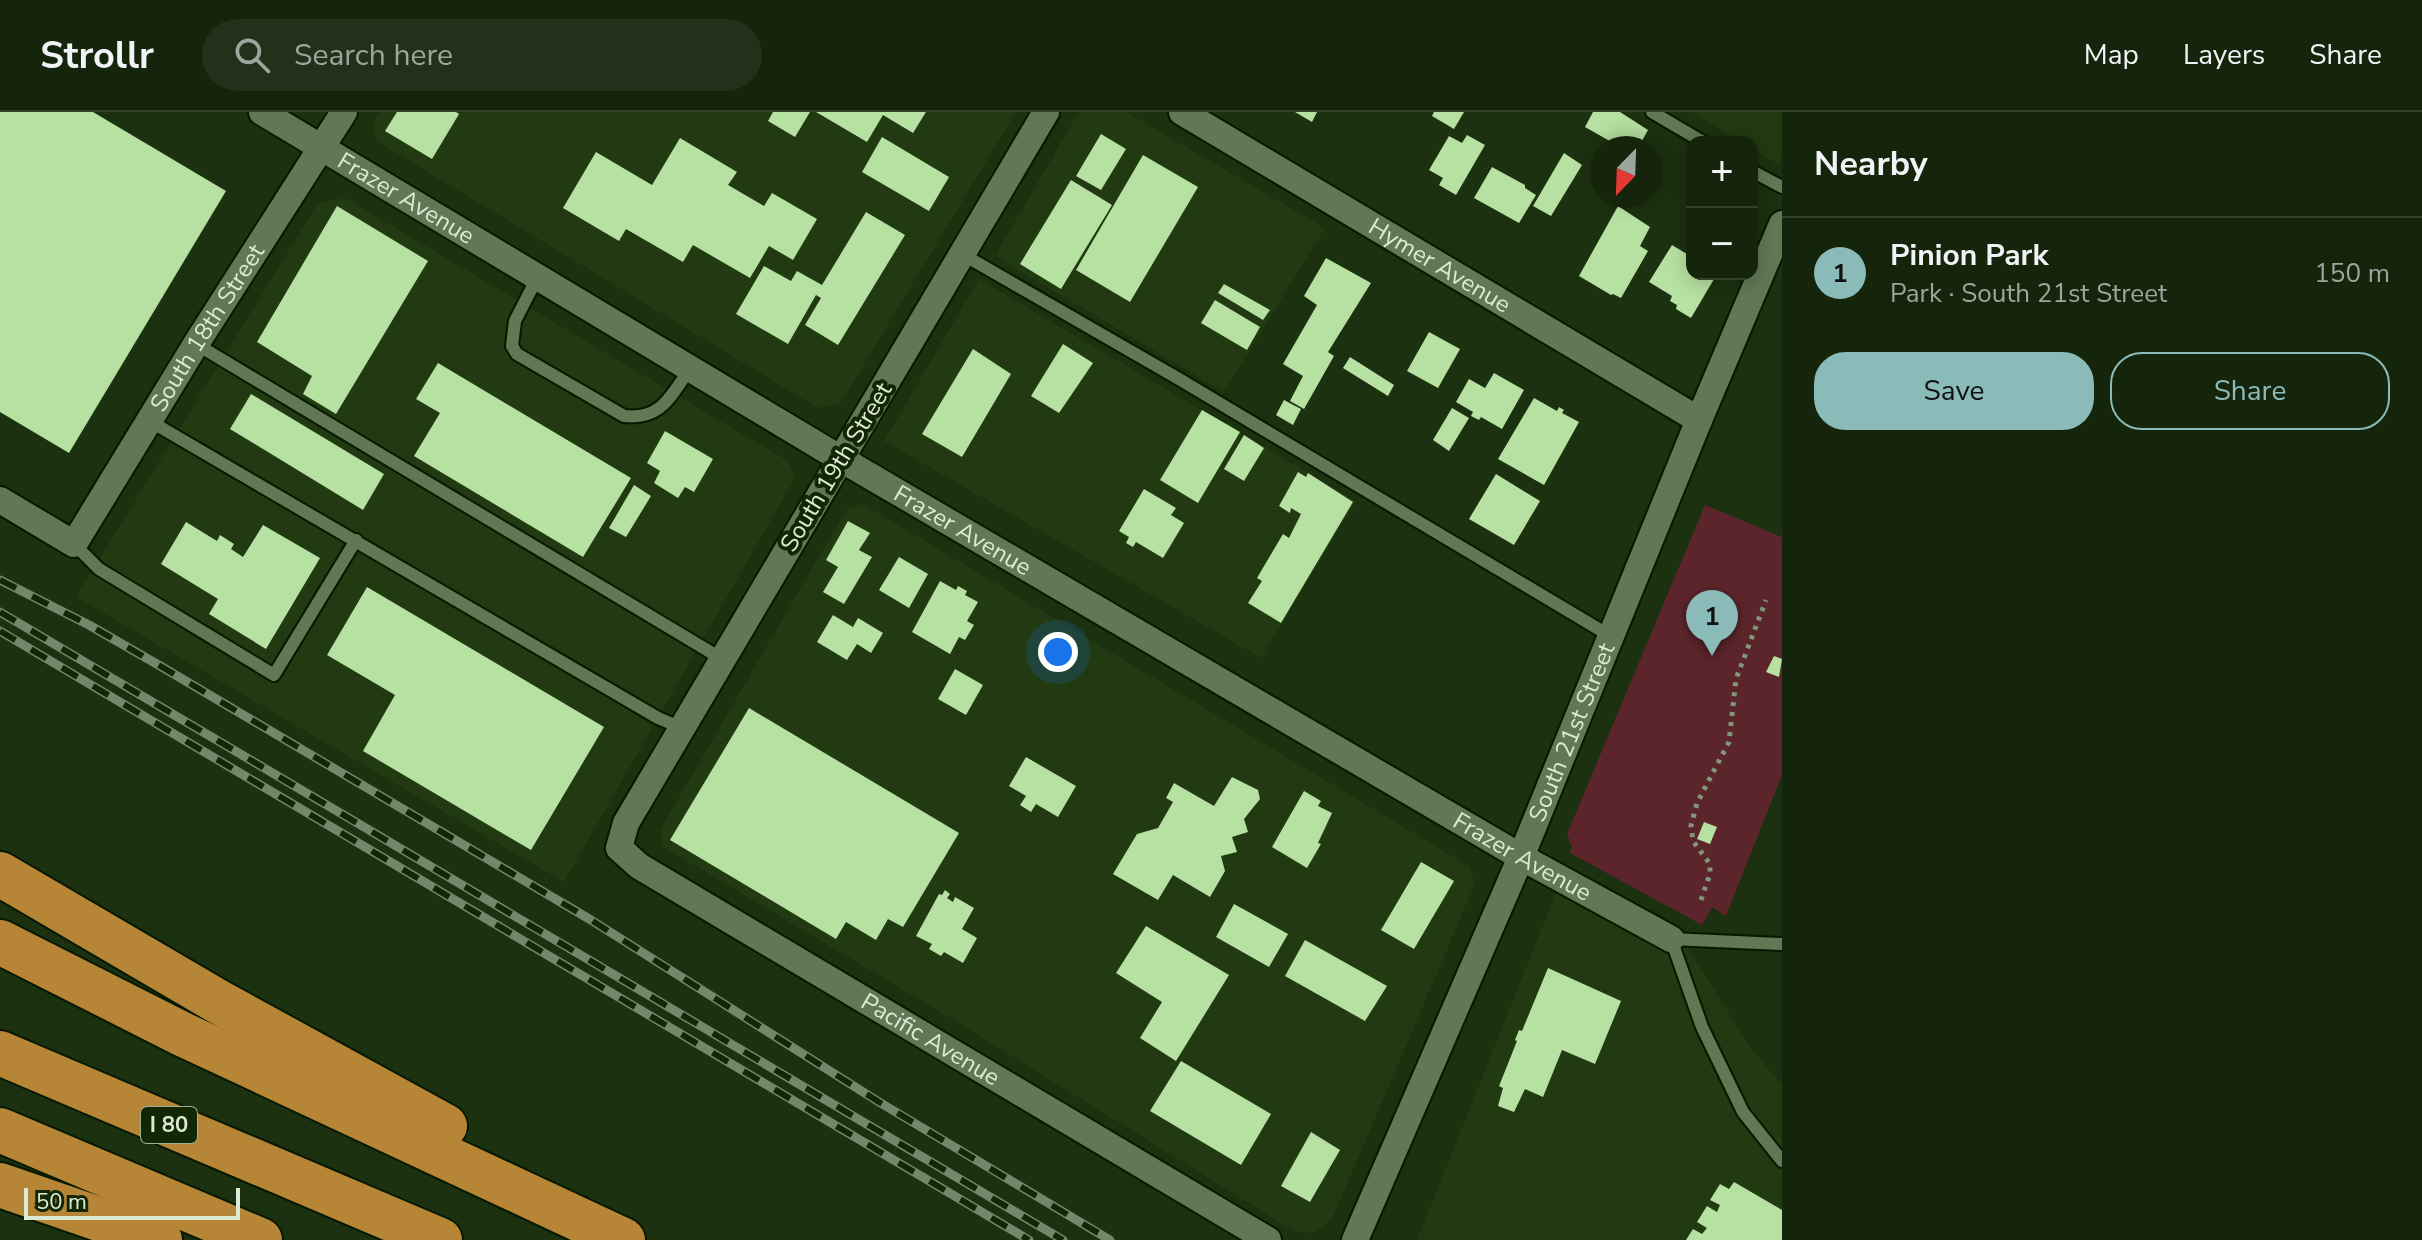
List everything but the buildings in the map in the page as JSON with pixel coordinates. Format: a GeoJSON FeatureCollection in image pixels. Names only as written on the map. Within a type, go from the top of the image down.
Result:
{"type":"FeatureCollection","features":[{"type":"Feature","properties":{"kind":"highway"},"geometry":{"type":"LineString","coordinates":[[0,874],[217,1001],[483,1147],[541,1201]]}},
{"type":"Feature","properties":{"kind":"highway"},"geometry":{"type":"LineString","coordinates":[[0,942],[195,1040],[623,1240]]}},
{"type":"Feature","properties":{"kind":"highway","name":"I 80"},"geometry":{"type":"LineString","coordinates":[[0,1053],[440,1240]]}},
{"type":"Feature","properties":{"kind":"highway"},"geometry":{"type":"LineString","coordinates":[[0,1130],[260,1240]]}},
{"type":"Feature","properties":{"kind":"highway"},"geometry":{"type":"LineString","coordinates":[[0,1185],[160,1240]]}},
{"type":"Feature","properties":{"kind":"street","name":"Frazer Avenue"},"geometry":{"type":"LineString","coordinates":[[262,112],[841,459],[1521,857],[1671,939]]}},
{"type":"Feature","properties":{"kind":"street","name":"South 18th Street"},"geometry":{"type":"LineString","coordinates":[[74,544],[148,420],[344,112]]}},
{"type":"Feature","properties":{"kind":"street","name":"South 19th Street"},"geometry":{"type":"LineString","coordinates":[[626,823],[1046,112]]}},
{"type":"Feature","properties":{"kind":"street","name":"Hymer Avenue"},"geometry":{"type":"LineString","coordinates":[[1190,114],[1699,420]]}},
{"type":"Feature","properties":{"kind":"street","name":"South 21st Street"},"geometry":{"type":"LineString","coordinates":[[1355,1240],[1521,857],[1782,224]]}},
{"type":"Feature","properties":{"kind":"street"},"geometry":{"type":"LineString","coordinates":[[0,500],[74,544]]}},
{"type":"Feature","properties":{"kind":"street","name":"Pacific Avenue"},"geometry":{"type":"LineString","coordinates":[[626,823],[619,848],[639,866],[1268,1240]]}},
{"type":"Feature","properties":{"kind":"lane"},"geometry":{"type":"LineString","coordinates":[[1652,112],[1693,136]]}},
{"type":"Feature","properties":{"kind":"lane"},"geometry":{"type":"LineString","coordinates":[[1758,174],[1782,187]]}},
{"type":"Feature","properties":{"kind":"lane"},"geometry":{"type":"LineString","coordinates":[[962,254],[1167,372],[1612,637]]}},
{"type":"Feature","properties":{"kind":"lane"},"geometry":{"type":"LineString","coordinates":[[537,278],[515,321],[512,346],[517,354],[624,416],[648,415],[660,410],[690,369]]}},
{"type":"Feature","properties":{"kind":"lane"},"geometry":{"type":"LineString","coordinates":[[196,344],[722,659]]}},
{"type":"Feature","properties":{"kind":"lane"},"geometry":{"type":"LineString","coordinates":[[148,420],[658,718],[682,728]]}},
{"type":"Feature","properties":{"kind":"lane"},"geometry":{"type":"LineString","coordinates":[[74,544],[99,569],[274,675],[356,540]]}},
{"type":"Feature","properties":{"kind":"lane"},"geometry":{"type":"LineString","coordinates":[[1782,944],[1671,939],[1702,1027],[1743,1112],[1782,1161]]}},
{"type":"Feature","properties":{"kind":"path"},"geometry":{"type":"LineString","coordinates":[[1701,900],[1710,874],[1710,864],[1693,841],[1691,826],[1697,803],[1729,742],[1736,679],[1766,600]]}},
{"type":"Feature","properties":{"kind":"shaded area"},"geometry":{"type":"Polygon","coordinates":[[[380,112],[1016,112],[841,403],[818,408],[378,142],[372,125],[380,112]]]}},
{"type":"Feature","properties":{"kind":"shaded area"},"geometry":{"type":"Polygon","coordinates":[[[1079,112],[1126,112],[1325,228],[1224,392],[995,256],[1079,112]]]}},
{"type":"Feature","properties":{"kind":"shaded area"},"geometry":{"type":"Polygon","coordinates":[[[1692,112],[1782,112],[1782,154],[1778,164],[1758,152],[1758,136],[1731,136],[1692,112]]]}},
{"type":"Feature","properties":{"kind":"shaded area"},"geometry":{"type":"Polygon","coordinates":[[[345,198],[788,461],[795,478],[564,882],[76,597],[318,203],[345,198]]]}},
{"type":"Feature","properties":{"kind":"shaded area"},"geometry":{"type":"Polygon","coordinates":[[[979,279],[1356,501],[1261,658],[884,441],[979,279]]]}},
{"type":"Feature","properties":{"kind":"shaded area"},"geometry":{"type":"Polygon","coordinates":[[[863,504],[1469,866],[1475,884],[1331,1221],[1312,1233],[1294,1231],[952,1019],[662,846],[660,830],[846,510],[863,504]]]}},
{"type":"Feature","properties":{"kind":"shaded area"},"geometry":{"type":"Polygon","coordinates":[[[1705,505],[1782,537],[1782,775],[1726,916],[1712,907],[1702,925],[1570,853],[1572,847],[1567,834],[1705,505]]]}},
{"type":"Feature","properties":{"kind":"shaded area"},"geometry":{"type":"Polygon","coordinates":[[[1566,868],[1690,951],[1752,1050],[1782,1084],[1782,1240],[1417,1240],[1566,868]]]}},
{"type":"Feature","properties":{"kind":"railway"},"geometry":{"type":"LineString","coordinates":[[0,580],[89,625],[591,920],[879,1102],[1110,1240]]}},
{"type":"Feature","properties":{"kind":"railway"},"geometry":{"type":"LineString","coordinates":[[0,612],[1063,1240]]}},
{"type":"Feature","properties":{"kind":"railway"},"geometry":{"type":"LineString","coordinates":[[0,631],[1029,1240]]}},
{"type":"Feature","properties":{"kind":"place","name":"Pinion Park"},"geometry":{"type":"Point","coordinates":[1712,656]}}]}
